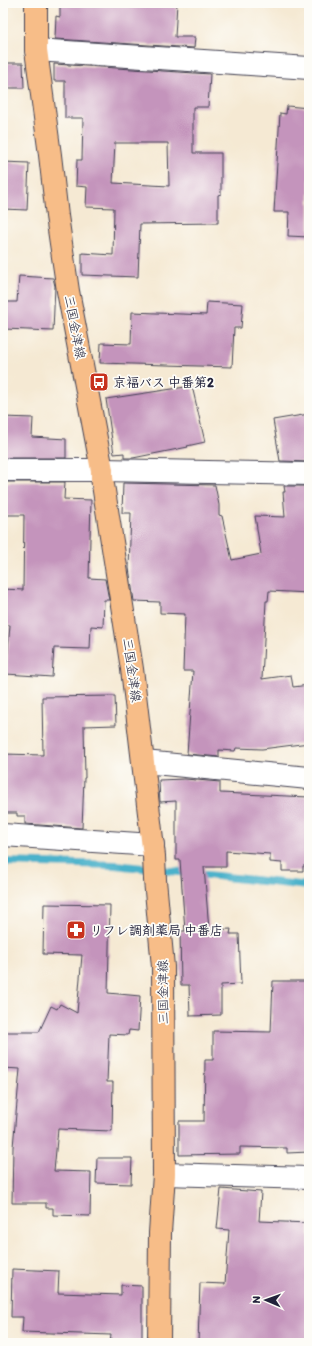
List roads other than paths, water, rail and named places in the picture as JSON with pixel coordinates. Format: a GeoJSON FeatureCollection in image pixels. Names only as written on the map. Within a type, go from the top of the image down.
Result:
{"type":"FeatureCollection","features":[{"type":"Feature","properties":{"kind":"main road","name":"三国金津線"},"geometry":{"type":"LineString","coordinates":[[36,3],[36,50],[57,216],[67,284],[102,470],[132,669],[154,851],[155,880],[163,967],[164,1174],[160,1233],[159,1343]]}},
{"type":"Feature","properties":{"kind":"street"},"geometry":{"type":"LineString","coordinates":[[36,50],[309,68]]}},
{"type":"Feature","properties":{"kind":"street"},"geometry":{"type":"LineString","coordinates":[[3,470],[102,470],[309,474]]}},
{"type":"Feature","properties":{"kind":"street"},"geometry":{"type":"LineString","coordinates":[[144,762],[309,778]]}},
{"type":"Feature","properties":{"kind":"street"},"geometry":{"type":"LineString","coordinates":[[3,835],[154,851]]}},
{"type":"Feature","properties":{"kind":"street"},"geometry":{"type":"LineString","coordinates":[[164,1174],[309,1178]]}},
{"type":"Feature","properties":{"kind":"waterway"},"geometry":{"type":"LineString","coordinates":[[3,862],[115,865],[309,886]]}},
{"type":"Feature","properties":{"kind":"place","name":"京福バス 中番第2"},"geometry":{"type":"Point","coordinates":[99,382]}},
{"type":"Feature","properties":{"kind":"place","name":"リフレ調剤薬局 中番店"},"geometry":{"type":"Point","coordinates":[76,930]}}]}
